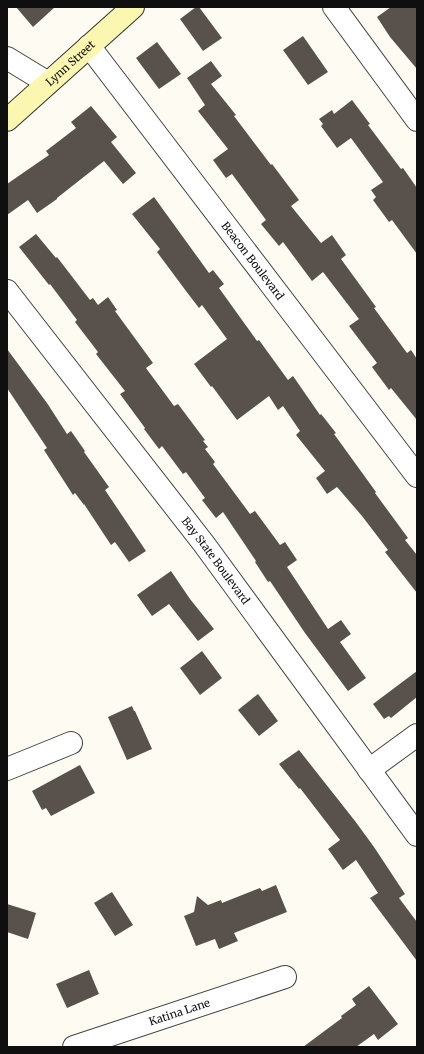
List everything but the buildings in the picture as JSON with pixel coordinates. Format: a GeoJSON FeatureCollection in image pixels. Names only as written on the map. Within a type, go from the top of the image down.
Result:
{"type":"FeatureCollection","features":[{"type":"Feature","properties":{"kind":"main road","name":"Lynn Street"},"geometry":{"type":"LineString","coordinates":[[7,120],[133,7]]}},
{"type":"Feature","properties":{"kind":"street"},"geometry":{"type":"LineString","coordinates":[[334,7],[417,120]]}},
{"type":"Feature","properties":{"kind":"street","name":"Beacon Boulevard"},"geometry":{"type":"LineString","coordinates":[[88,46],[417,476]]}},
{"type":"Feature","properties":{"kind":"street"},"geometry":{"type":"LineString","coordinates":[[7,58],[48,83]]}},
{"type":"Feature","properties":{"kind":"street","name":"Bay State Boulevard"},"geometry":{"type":"LineString","coordinates":[[7,291],[204,544],[417,835]]}},
{"type":"Feature","properties":{"kind":"street"},"geometry":{"type":"LineString","coordinates":[[369,770],[417,735]]}},
{"type":"Feature","properties":{"kind":"street"},"geometry":{"type":"LineString","coordinates":[[7,769],[71,743]]}},
{"type":"Feature","properties":{"kind":"street","name":"Katina Lane"},"geometry":{"type":"LineString","coordinates":[[74,1047],[285,977]]}}]}
